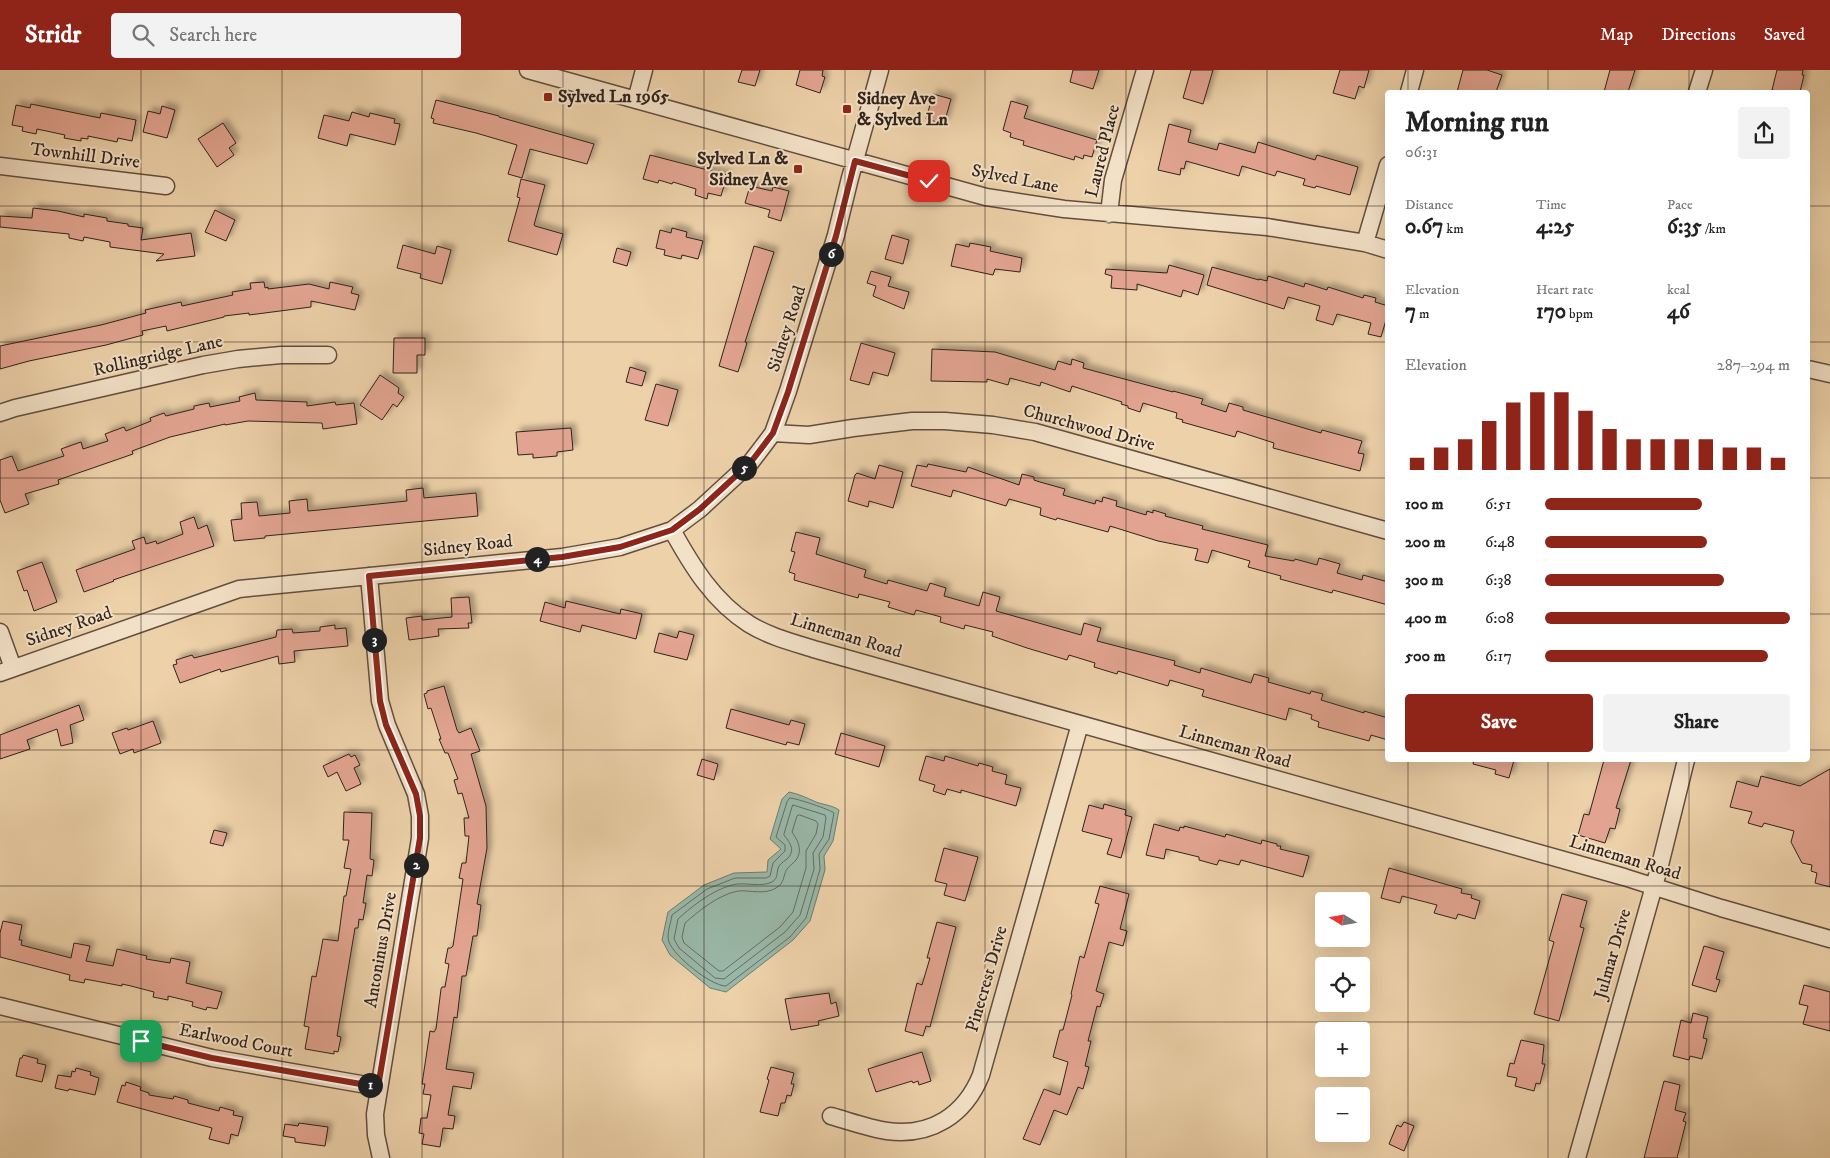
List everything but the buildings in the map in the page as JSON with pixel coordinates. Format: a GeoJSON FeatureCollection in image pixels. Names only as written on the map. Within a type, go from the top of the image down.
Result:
{"type":"FeatureCollection","features":[{"type":"Feature","properties":{"kind":"street","name":"Sylved Lane"},"geometry":{"type":"LineString","coordinates":[[528,70],[986,196],[1027,204],[1109,214],[1267,227],[1365,243],[1385,249]]}},
{"type":"Feature","properties":{"kind":"street"},"geometry":{"type":"LineString","coordinates":[[636,100],[644,70]]}},
{"type":"Feature","properties":{"kind":"street","name":"Sidney Road"},"geometry":{"type":"LineString","coordinates":[[7,670],[239,589],[562,557],[620,547],[672,530],[700,509],[751,462],[773,433],[788,392],[836,236],[880,70]]}},
{"type":"Feature","properties":{"kind":"street","name":"Laured Place"},"geometry":{"type":"LineString","coordinates":[[1109,214],[1113,180],[1145,70]]}},
{"type":"Feature","properties":{"kind":"street"},"geometry":{"type":"LineString","coordinates":[[1410,90],[1415,70]]}},
{"type":"Feature","properties":{"kind":"street"},"geometry":{"type":"LineString","coordinates":[[1698,90],[1704,70]]}},
{"type":"Feature","properties":{"kind":"street","name":"Townhill Drive"},"geometry":{"type":"LineString","coordinates":[[0,166],[166,186]]}},
{"type":"Feature","properties":{"kind":"street"},"geometry":{"type":"LineString","coordinates":[[1365,243],[1385,175]]}},
{"type":"Feature","properties":{"kind":"street","name":"Rollingridge Lane"},"geometry":{"type":"LineString","coordinates":[[0,413],[238,358],[282,355],[328,356]]}},
{"type":"Feature","properties":{"kind":"street"},"geometry":{"type":"LineString","coordinates":[[1810,369],[1830,374]]}},
{"type":"Feature","properties":{"kind":"street","name":"Churchwood Drive"},"geometry":{"type":"LineString","coordinates":[[773,433],[808,435],[912,421],[945,421],[993,425],[1035,432],[1385,530]]}},
{"type":"Feature","properties":{"kind":"street","name":"Linneman Road"},"geometry":{"type":"LineString","coordinates":[[672,530],[693,569],[712,593],[730,610],[750,624],[771,635],[818,650],[1615,874],[1652,887],[1830,939]]}},
{"type":"Feature","properties":{"kind":"street","name":"Antoninus Drive"},"geometry":{"type":"LineString","coordinates":[[369,576],[380,701],[386,725],[416,794],[420,816],[420,838],[378,1087],[375,1114],[376,1135],[381,1158]]}},
{"type":"Feature","properties":{"kind":"street"},"geometry":{"type":"LineString","coordinates":[[0,632],[7,670]]}},
{"type":"Feature","properties":{"kind":"street","name":"Pinecrest Drive"},"geometry":{"type":"LineString","coordinates":[[831,1116],[885,1131],[904,1132],[922,1130],[939,1123],[955,1113],[968,1100],[976,1088],[982,1075],[1080,724]]}},
{"type":"Feature","properties":{"kind":"street","name":"Julmar Drive"},"geometry":{"type":"LineString","coordinates":[[1577,1158],[1662,856],[1686,762]]}},
{"type":"Feature","properties":{"kind":"street","name":"Earlwood Court"},"geometry":{"type":"LineString","coordinates":[[0,1006],[212,1058],[378,1087]]}},
{"type":"Feature","properties":{"kind":"water"},"geometry":{"type":"Polygon","coordinates":[[[789,792],[839,810],[833,841],[824,856],[825,870],[810,921],[793,940],[726,992],[710,988],[670,955],[662,940],[668,912],[704,885],[734,873],[767,872],[768,860],[781,849],[770,839],[782,799],[789,792]]]}},
{"type":"Feature","properties":{"kind":"place","name":"Sylved Ln 1965"},"geometry":{"type":"Point","coordinates":[548,97]}},
{"type":"Feature","properties":{"kind":"place","name":"Sidney Ave & Sylved Ln"},"geometry":{"type":"Point","coordinates":[847,109]}},
{"type":"Feature","properties":{"kind":"place","name":"Sylved Ln & Sidney Ave"},"geometry":{"type":"Point","coordinates":[798,169]}},
{"type":"Feature","properties":{"kind":"route"},"geometry":{"type":"LineString","coordinates":[[141,1041],[212,1058],[378,1087],[420,838],[420,816],[416,794],[386,725],[380,701],[369,576],[562,557],[620,547],[672,530],[700,509],[751,462],[773,433],[821,287],[855,161],[929,181]]}}]}
